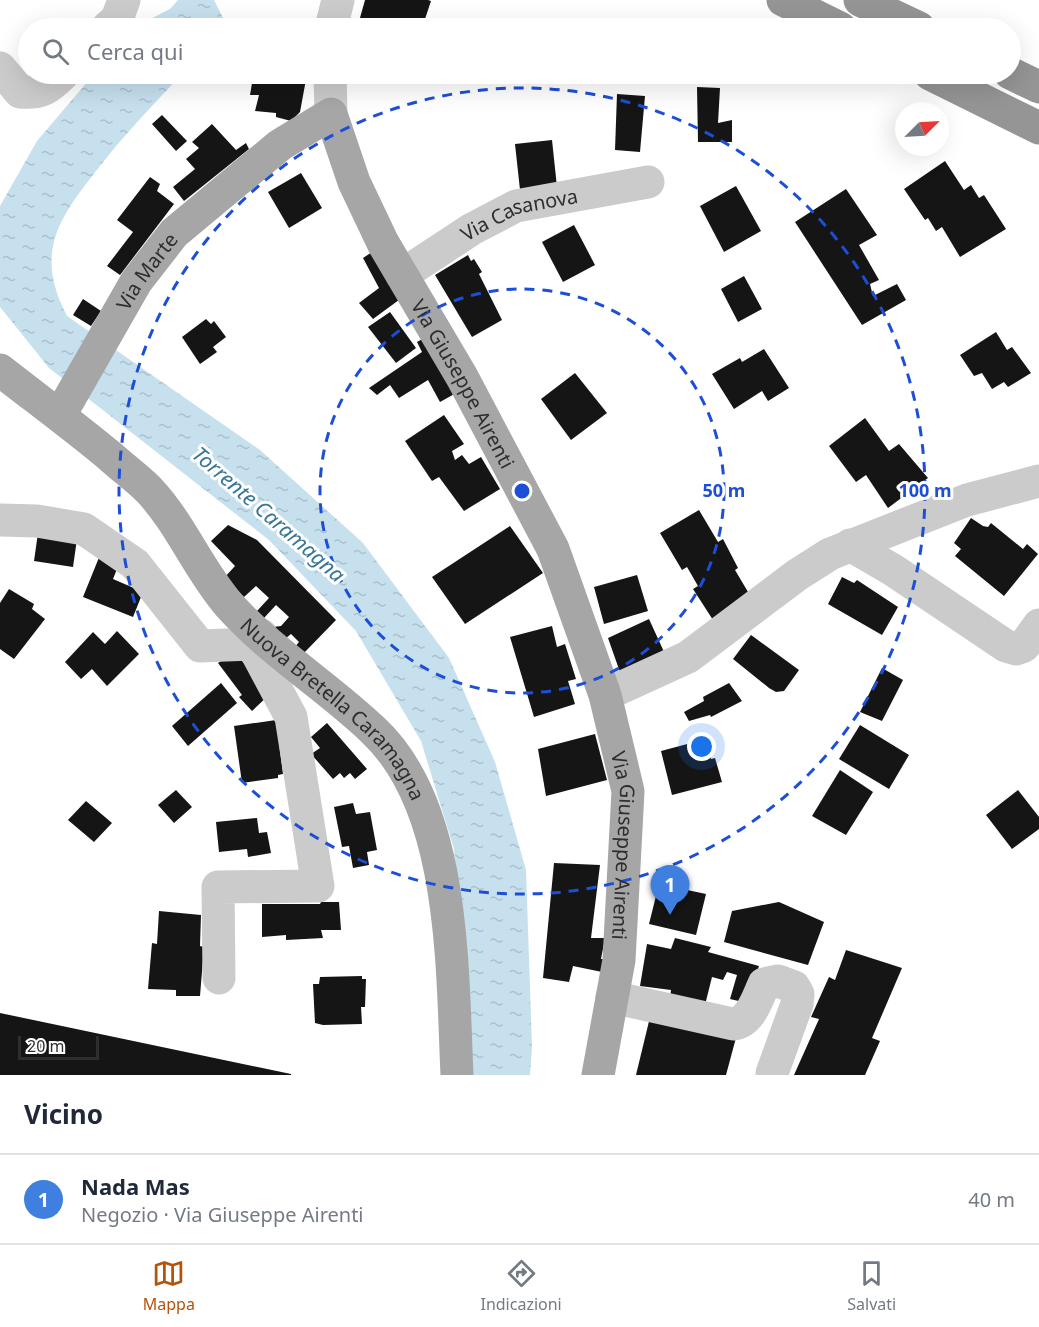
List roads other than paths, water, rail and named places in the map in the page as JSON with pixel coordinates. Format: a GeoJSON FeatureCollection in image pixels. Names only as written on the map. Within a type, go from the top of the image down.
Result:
{"type":"FeatureCollection","features":[{"type":"Feature","properties":{"kind":"highway"},"geometry":{"type":"LineString","coordinates":[[783,0],[820,18]]}},
{"type":"Feature","properties":{"kind":"highway"},"geometry":{"type":"LineString","coordinates":[[860,0],[898,18]]}},
{"type":"Feature","properties":{"kind":"highway"},"geometry":{"type":"LineString","coordinates":[[1021,78],[1039,87]]}},
{"type":"Feature","properties":{"kind":"highway"},"geometry":{"type":"LineString","coordinates":[[950,84],[1039,128]]}},
{"type":"Feature","properties":{"kind":"main road","name":"Via Giuseppe Airenti"},"geometry":{"type":"LineString","coordinates":[[330,114],[354,182],[383,243],[497,439],[553,549],[605,695],[628,791],[619,960],[598,1075]]}},
{"type":"Feature","properties":{"kind":"main road","name":"Via Marte"},"geometry":{"type":"LineString","coordinates":[[60,415],[136,282],[174,233],[280,145],[330,114]]}},
{"type":"Feature","properties":{"kind":"main road"},"geometry":{"type":"LineString","coordinates":[[0,370],[60,415]]}},
{"type":"Feature","properties":{"kind":"main road","name":"Nuova Bretella Caramagna"},"geometry":{"type":"LineString","coordinates":[[60,415],[147,488],[177,527],[210,582],[256,639],[374,730],[390,749],[415,791],[443,879],[450,940],[457,1075]]}},
{"type":"Feature","properties":{"kind":"street"},"geometry":{"type":"LineString","coordinates":[[117,18],[124,0]]}},
{"type":"Feature","properties":{"kind":"street"},"geometry":{"type":"LineString","coordinates":[[334,18],[338,0]]}},
{"type":"Feature","properties":{"kind":"street"},"geometry":{"type":"LineString","coordinates":[[0,68],[20,92],[36,93],[52,84]]}},
{"type":"Feature","properties":{"kind":"street","name":"Via Giuseppe Airenti"},"geometry":{"type":"LineString","coordinates":[[330,84],[330,114]]}},
{"type":"Feature","properties":{"kind":"street","name":"Via Casanova"},"geometry":{"type":"LineString","coordinates":[[402,275],[472,229],[516,206],[648,182]]}},
{"type":"Feature","properties":{"kind":"street"},"geometry":{"type":"LineString","coordinates":[[605,695],[688,657],[813,563],[850,545],[967,500],[1039,481]]}},
{"type":"Feature","properties":{"kind":"street"},"geometry":{"type":"LineString","coordinates":[[0,520],[37,521],[84,529],[135,564],[200,646],[256,639],[291,717],[318,886],[218,887],[219,978]]}},
{"type":"Feature","properties":{"kind":"street"},"geometry":{"type":"LineString","coordinates":[[850,545],[894,570],[1006,646],[1016,649],[1024,646],[1039,625]]}},
{"type":"Feature","properties":{"kind":"street"},"geometry":{"type":"LineString","coordinates":[[612,997],[733,1024],[741,1023],[747,1018],[764,984],[778,981],[794,987],[798,994],[798,1004],[772,1073]]}},
{"type":"Feature","properties":{"kind":"water"},"geometry":{"type":"Polygon","coordinates":[[[178,0],[214,0],[223,18],[152,18],[170,9],[178,0]]]}},
{"type":"Feature","properties":{"kind":"water","name":"Torrente Caramagna"},"geometry":{"type":"Polygon","coordinates":[[[85,84],[173,84],[110,154],[86,184],[63,219],[52,253],[52,272],[57,293],[67,316],[260,450],[363,543],[449,658],[495,762],[526,870],[532,1047],[530,1075],[473,1075],[454,849],[421,741],[356,631],[269,540],[49,368],[0,307],[0,206],[37,141],[85,84]]]}},
{"type":"Feature","properties":{"kind":"place","name":"Nada Mas"},"geometry":{"type":"Point","coordinates":[670,915]}}]}
